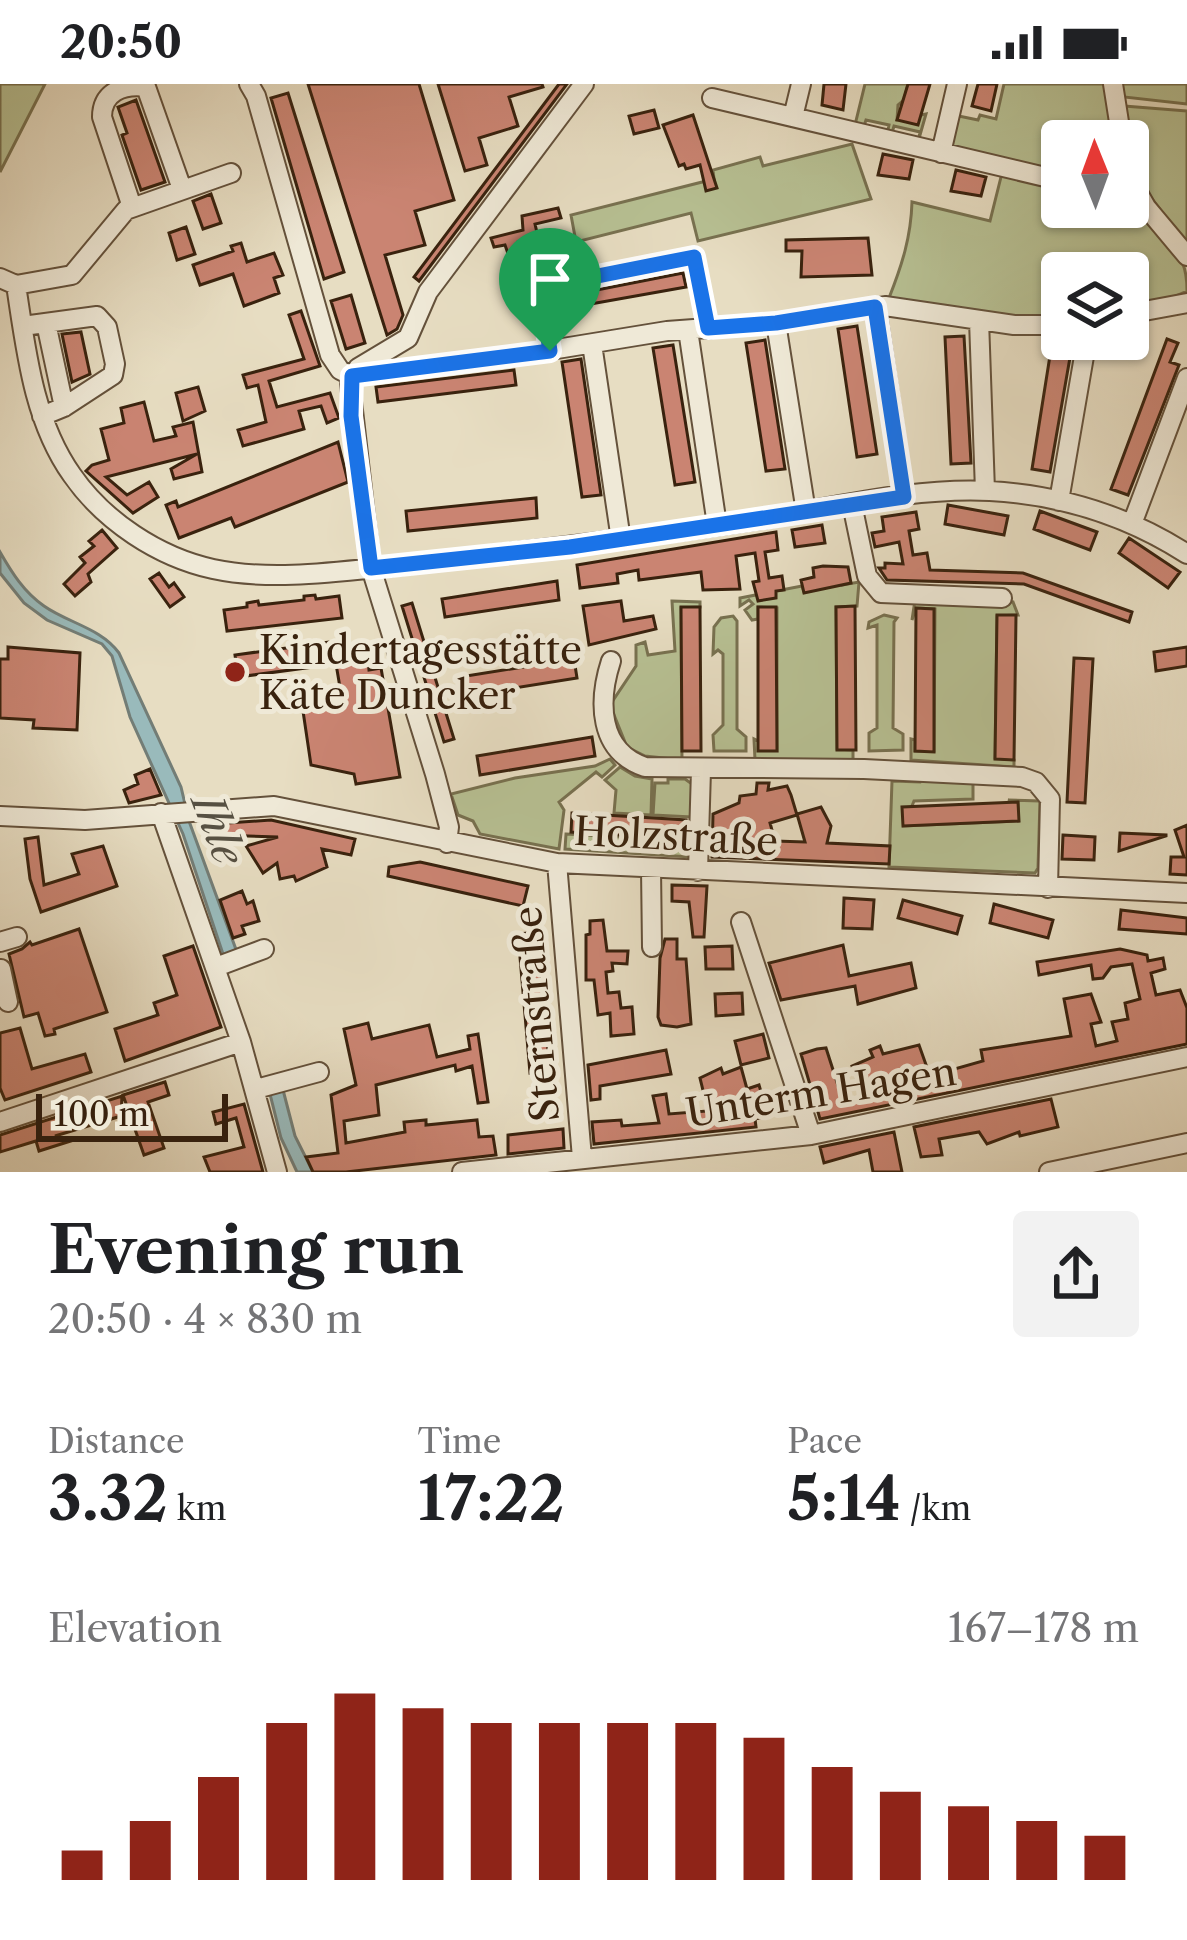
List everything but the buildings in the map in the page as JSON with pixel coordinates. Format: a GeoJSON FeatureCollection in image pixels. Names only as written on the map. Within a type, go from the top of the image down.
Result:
{"type":"FeatureCollection","features":[{"type":"Feature","properties":{"kind":"street"},"geometry":{"type":"LineString","coordinates":[[249,84],[329,355],[340,370],[352,376],[875,307],[914,307],[1041,327]]}},
{"type":"Feature","properties":{"kind":"street"},"geometry":{"type":"LineString","coordinates":[[447,843],[448,827],[435,774],[371,568],[351,416],[352,376],[367,361],[408,338],[428,292],[584,84]]}},
{"type":"Feature","properties":{"kind":"street"},"geometry":{"type":"LineString","coordinates":[[793,117],[801,84]]}},
{"type":"Feature","properties":{"kind":"street"},"geometry":{"type":"LineString","coordinates":[[940,153],[957,84]]}},
{"type":"Feature","properties":{"kind":"street"},"geometry":{"type":"LineString","coordinates":[[1113,84],[1119,120]]}},
{"type":"Feature","properties":{"kind":"street"},"geometry":{"type":"LineString","coordinates":[[132,208],[102,117],[102,104],[110,92],[146,87],[182,189]]}},
{"type":"Feature","properties":{"kind":"street"},"geometry":{"type":"LineString","coordinates":[[712,98],[1041,176]]}},
{"type":"Feature","properties":{"kind":"street"},"geometry":{"type":"LineString","coordinates":[[231,173],[132,208],[72,274],[8,281],[42,416],[71,474],[135,536],[184,560],[258,574],[371,568],[621,540],[904,497],[985,491],[1059,501],[1132,524],[1187,554]]}},
{"type":"Feature","properties":{"kind":"street"},"geometry":{"type":"LineString","coordinates":[[1149,214],[1187,256]]}},
{"type":"Feature","properties":{"kind":"street"},"geometry":{"type":"LineString","coordinates":[[550,351],[541,292],[547,286],[694,257],[717,525]]}},
{"type":"Feature","properties":{"kind":"street"},"geometry":{"type":"LineString","coordinates":[[1149,310],[1187,303]]}},
{"type":"Feature","properties":{"kind":"street"},"geometry":{"type":"LineString","coordinates":[[875,307],[904,497]]}},
{"type":"Feature","properties":{"kind":"street"},"geometry":{"type":"LineString","coordinates":[[22,326],[89,315],[103,320],[107,327],[113,375],[42,416]]}},
{"type":"Feature","properties":{"kind":"street"},"geometry":{"type":"LineString","coordinates":[[979,320],[985,491]]}},
{"type":"Feature","properties":{"kind":"street"},"geometry":{"type":"LineString","coordinates":[[46,323],[64,407]]}},
{"type":"Feature","properties":{"kind":"street"},"geometry":{"type":"LineString","coordinates":[[776,323],[806,512]]}},
{"type":"Feature","properties":{"kind":"street"},"geometry":{"type":"LineString","coordinates":[[592,344],[621,540]]}},
{"type":"Feature","properties":{"kind":"street"},"geometry":{"type":"LineString","coordinates":[[1059,501],[1084,360]]}},
{"type":"Feature","properties":{"kind":"street"},"geometry":{"type":"LineString","coordinates":[[1132,524],[1187,378]]}},
{"type":"Feature","properties":{"kind":"street"},"geometry":{"type":"LineString","coordinates":[[852,504],[867,576],[881,593],[1003,598]]}},
{"type":"Feature","properties":{"kind":"street"},"geometry":{"type":"LineString","coordinates":[[611,661],[602,700],[607,728],[619,751],[645,767],[864,769],[1022,777],[1036,782],[1050,799],[1048,888]]}},
{"type":"Feature","properties":{"kind":"street"},"geometry":{"type":"LineString","coordinates":[[698,872],[701,770]]}},
{"type":"Feature","properties":{"kind":"street","name":"Holzstraße"},"geometry":{"type":"LineString","coordinates":[[0,816],[85,820],[274,806],[557,863],[1187,893]]}},
{"type":"Feature","properties":{"kind":"street"},"geometry":{"type":"LineString","coordinates":[[164,812],[227,963],[241,1042],[268,1085],[277,1172]]}},
{"type":"Feature","properties":{"kind":"street","name":"Sternstraße"},"geometry":{"type":"LineString","coordinates":[[557,863],[582,1158]]}},
{"type":"Feature","properties":{"kind":"street"},"geometry":{"type":"LineString","coordinates":[[651,869],[652,947]]}},
{"type":"Feature","properties":{"kind":"street"},"geometry":{"type":"LineString","coordinates":[[740,922],[812,1135]]}},
{"type":"Feature","properties":{"kind":"street"},"geometry":{"type":"LineString","coordinates":[[227,963],[264,949]]}},
{"type":"Feature","properties":{"kind":"street"},"geometry":{"type":"LineString","coordinates":[[0,967],[8,1002]]}},
{"type":"Feature","properties":{"kind":"street"},"geometry":{"type":"LineString","coordinates":[[0,1122],[241,1042]]}},
{"type":"Feature","properties":{"kind":"street","name":"Unterm Hagen"},"geometry":{"type":"LineString","coordinates":[[462,1172],[812,1135],[1187,1057]]}},
{"type":"Feature","properties":{"kind":"street"},"geometry":{"type":"LineString","coordinates":[[268,1085],[319,1072]]}},
{"type":"Feature","properties":{"kind":"street"},"geometry":{"type":"LineString","coordinates":[[1049,1172],[1187,1143]]}},
{"type":"Feature","properties":{"kind":"green space"},"geometry":{"type":"Polygon","coordinates":[[[0,84],[45,84],[0,172],[0,84]]]}},
{"type":"Feature","properties":{"kind":"green space"},"geometry":{"type":"Polygon","coordinates":[[[865,84],[908,84],[897,120],[926,114],[918,142],[920,132],[894,126],[891,136],[889,125],[866,120],[863,129],[855,125],[865,84]]]}},
{"type":"Feature","properties":{"kind":"green space"},"geometry":{"type":"Polygon","coordinates":[[[1004,84],[1109,84],[1115,120],[1041,120],[1041,170],[953,148],[949,140],[954,115],[996,119],[1004,84]]]}},
{"type":"Feature","properties":{"kind":"green space"},"geometry":{"type":"Polygon","coordinates":[[[1122,84],[1187,84],[1187,104],[1124,97],[1122,84]]]}},
{"type":"Feature","properties":{"kind":"green space"},"geometry":{"type":"Polygon","coordinates":[[[1124,106],[1187,111],[1187,245],[1149,195],[1149,120],[1126,120],[1124,106]]]}},
{"type":"Feature","properties":{"kind":"green space"},"geometry":{"type":"Polygon","coordinates":[[[852,144],[871,199],[698,241],[691,213],[576,242],[571,215],[714,179],[713,170],[760,157],[763,166],[852,144]]]}},
{"type":"Feature","properties":{"kind":"green space"},"geometry":{"type":"Polygon","coordinates":[[[1002,173],[1041,184],[1041,228],[1149,228],[1149,222],[1180,258],[1187,291],[1149,304],[1149,252],[1041,252],[1041,322],[889,298],[905,251],[912,202],[990,221],[1002,173]]]}},
{"type":"Feature","properties":{"kind":"green space"},"geometry":{"type":"Polygon","coordinates":[[[840,578],[842,585],[859,582],[857,606],[836,607],[837,749],[853,750],[853,760],[755,760],[754,739],[777,750],[777,608],[758,607],[758,619],[752,620],[745,610],[753,604],[749,600],[740,606],[740,598],[802,586],[804,592],[840,578]]]}},
{"type":"Feature","properties":{"kind":"green space"},"geometry":{"type":"Polygon","coordinates":[[[915,600],[1013,602],[1018,615],[997,616],[995,758],[1014,760],[1014,767],[911,760],[911,739],[915,751],[934,751],[935,609],[916,608],[912,620],[915,600]]]}},
{"type":"Feature","properties":{"kind":"green space"},"geometry":{"type":"Polygon","coordinates":[[[672,601],[700,602],[700,607],[681,608],[682,760],[645,756],[627,747],[610,705],[636,666],[636,645],[645,642],[648,655],[675,651],[672,601]]]}},
{"type":"Feature","properties":{"kind":"green space"},"geometry":{"type":"Polygon","coordinates":[[[884,615],[897,618],[893,728],[903,734],[903,750],[869,751],[869,733],[877,728],[877,625],[868,628],[869,622],[884,615]]]}},
{"type":"Feature","properties":{"kind":"green space"},"geometry":{"type":"Polygon","coordinates":[[[733,616],[737,621],[737,729],[746,737],[746,751],[714,751],[713,735],[723,725],[723,654],[718,650],[713,654],[714,627],[721,618],[733,616]]]}},
{"type":"Feature","properties":{"kind":"green space"},"geometry":{"type":"Polygon","coordinates":[[[610,759],[615,765],[602,777],[596,772],[559,802],[564,810],[559,849],[480,834],[473,821],[458,815],[451,794],[595,766],[610,759]]]}},
{"type":"Feature","properties":{"kind":"green space"},"geometry":{"type":"Polygon","coordinates":[[[620,767],[652,779],[651,815],[614,813],[616,790],[605,780],[620,767]]]}},
{"type":"Feature","properties":{"kind":"green space"},"geometry":{"type":"Polygon","coordinates":[[[668,779],[692,784],[692,817],[653,815],[655,783],[668,783],[668,779]]]}},
{"type":"Feature","properties":{"kind":"green space"},"geometry":{"type":"Polygon","coordinates":[[[892,781],[973,782],[973,799],[914,801],[904,826],[1018,821],[1018,803],[1008,800],[1040,801],[1035,873],[889,867],[892,781]]]}},
{"type":"Feature","properties":{"kind":"green space"},"geometry":{"type":"Polygon","coordinates":[[[566,834],[692,841],[690,857],[565,849],[566,834]]]}},
{"type":"Feature","properties":{"kind":"water"},"geometry":{"type":"Polygon","coordinates":[[[0,552],[37,601],[94,632],[119,653],[181,787],[238,955],[225,960],[183,834],[130,717],[112,656],[102,644],[47,620],[24,603],[0,573],[0,552]]]}},
{"type":"Feature","properties":{"kind":"water"},"geometry":{"type":"Polygon","coordinates":[[[282,1086],[295,1136],[313,1172],[297,1172],[281,1138],[269,1090],[282,1086]]]}},
{"type":"Feature","properties":{"kind":"place","name":"Kindertagesstätte Käte Duncker"},"geometry":{"type":"Point","coordinates":[235,672]}},
{"type":"Feature","properties":{"kind":"route"},"geometry":{"type":"LineString","coordinates":[[694,257],[708,328],[875,307],[904,497],[570,547],[371,568],[351,416],[352,376],[550,351],[541,292],[547,286],[694,257]]}},
{"type":"Feature","properties":{"kind":"water label","name":"Ihle"},"geometry":{"type":"Point","coordinates":[218,829]}}]}
